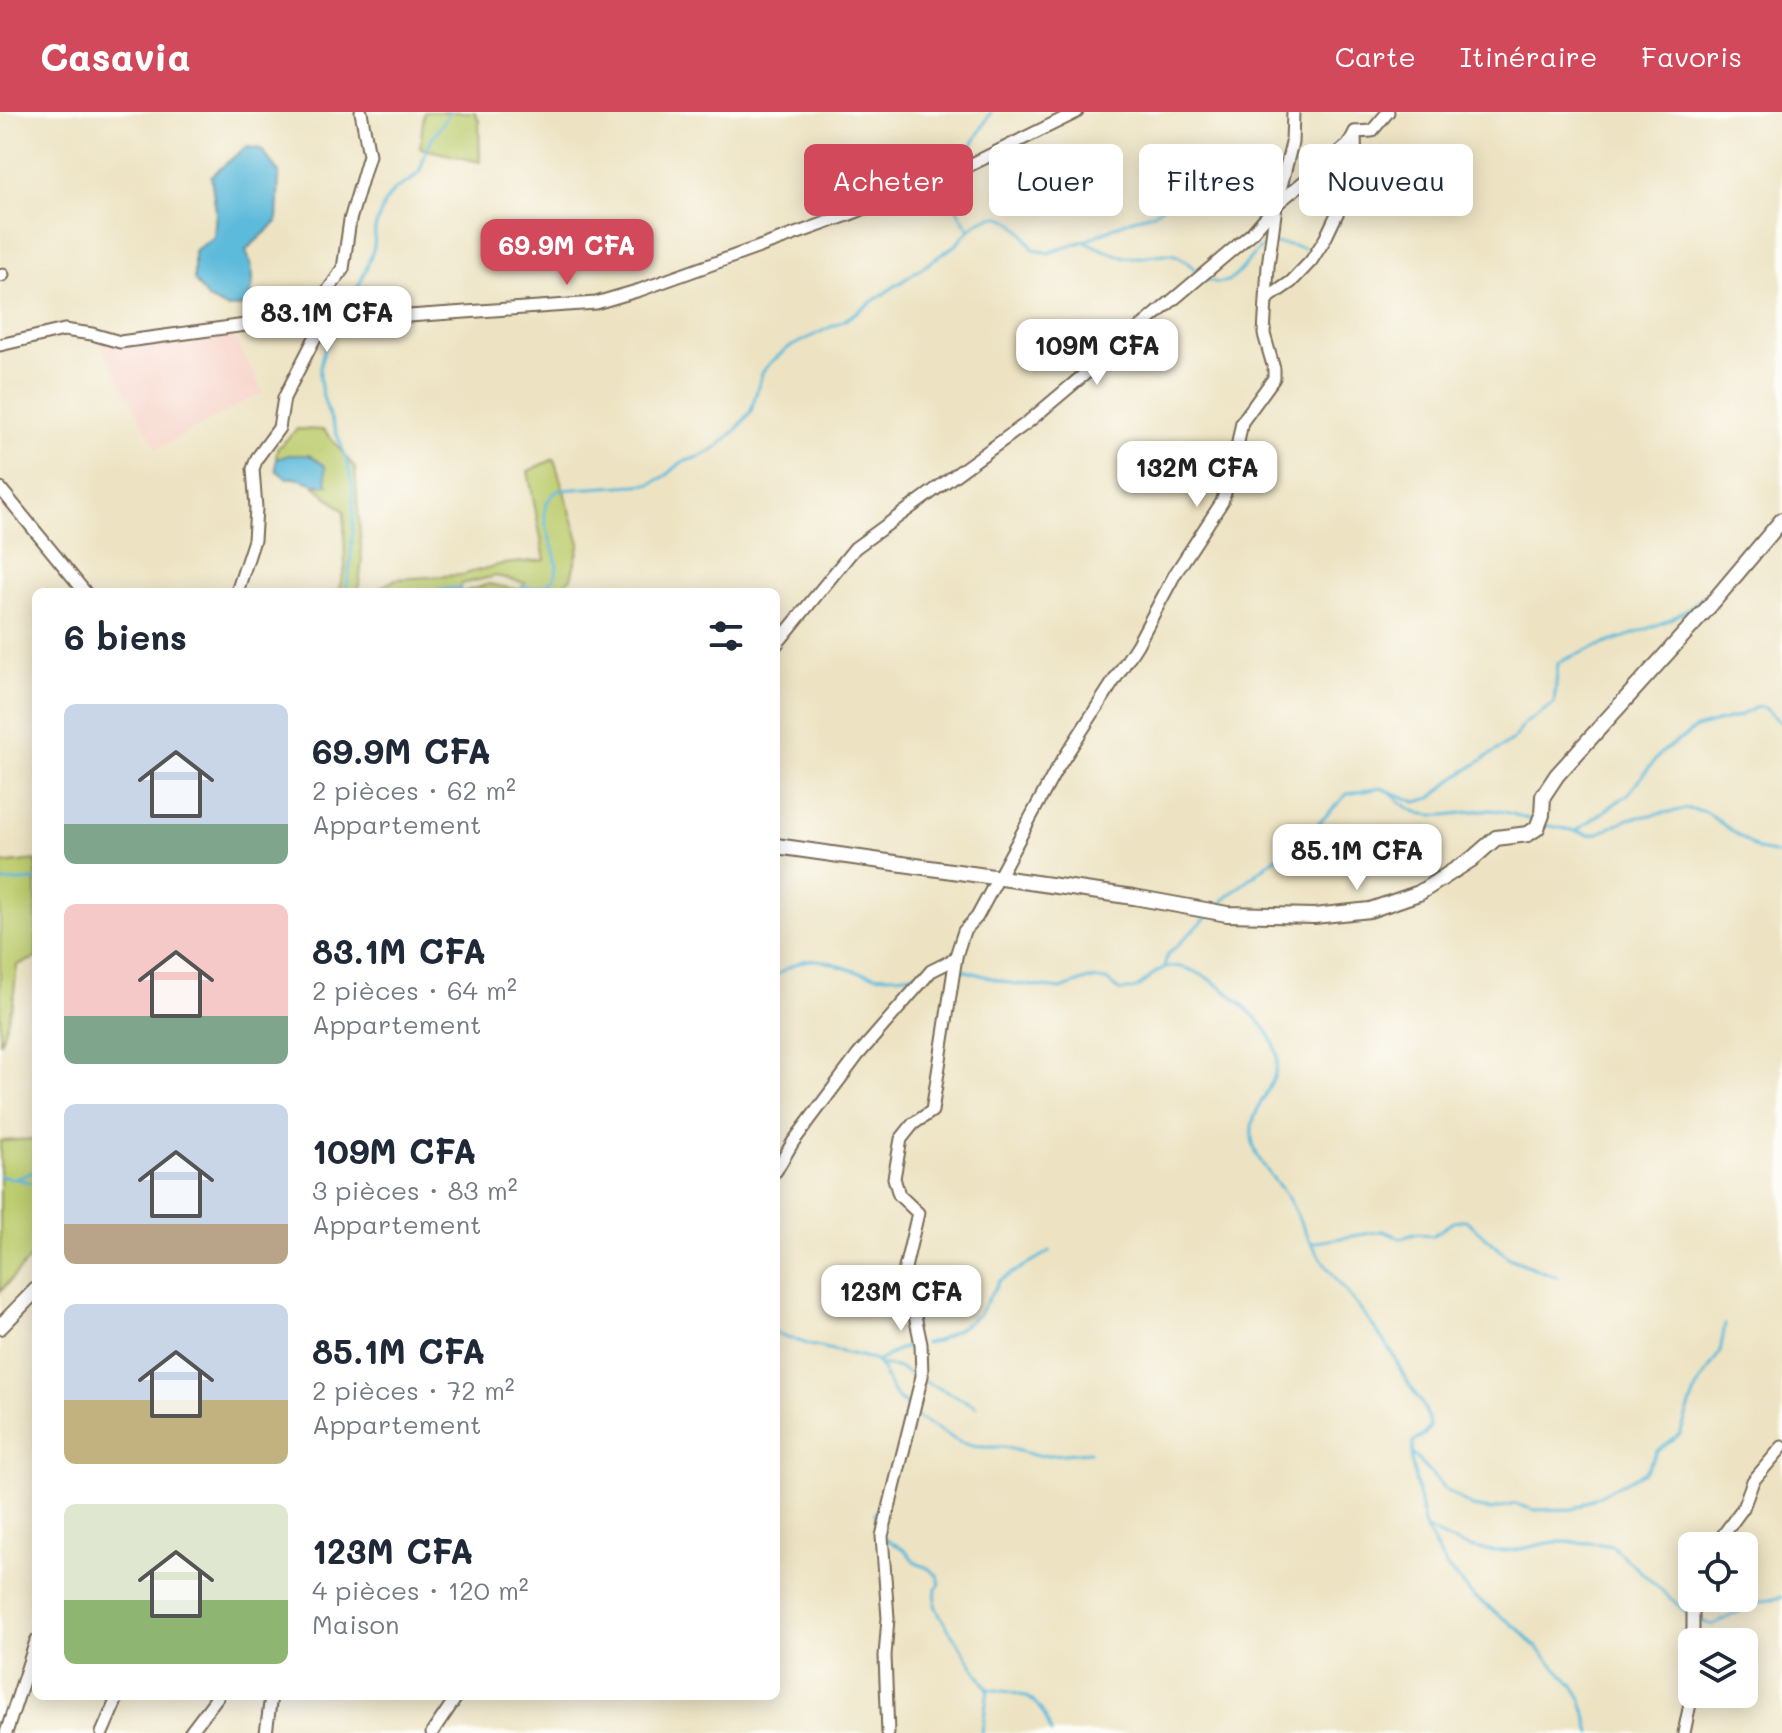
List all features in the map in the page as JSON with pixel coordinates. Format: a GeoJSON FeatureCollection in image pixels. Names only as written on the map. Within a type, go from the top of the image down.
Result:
{"type":"FeatureCollection","features":[{"type":"Feature","properties":{"kind":"street"},"geometry":{"type":"LineString","coordinates":[[238,588],[254,540],[256,508],[253,469],[262,450],[279,428],[284,398],[322,324],[329,289],[343,269],[350,220],[369,155],[361,112]]}},
{"type":"Feature","properties":{"kind":"street"},"geometry":{"type":"LineString","coordinates":[[0,345],[64,330],[120,342],[275,321],[353,325],[394,317],[596,303],[655,285],[942,178],[1077,112]]}},
{"type":"Feature","properties":{"kind":"street"},"geometry":{"type":"LineString","coordinates":[[1283,178],[1292,143],[1293,112]]}},
{"type":"Feature","properties":{"kind":"street"},"geometry":{"type":"LineString","coordinates":[[1355,132],[1372,131],[1388,112]]}},
{"type":"Feature","properties":{"kind":"street"},"geometry":{"type":"LineString","coordinates":[[1283,200],[1348,145],[1355,132]]}},
{"type":"Feature","properties":{"kind":"street"},"geometry":{"type":"LineString","coordinates":[[1268,298],[1291,282],[1311,261],[1325,239],[1356,174],[1355,132]]}},
{"type":"Feature","properties":{"kind":"street"},"geometry":{"type":"LineString","coordinates":[[780,640],[855,548],[1028,422],[1251,234],[1267,216]]}},
{"type":"Feature","properties":{"kind":"street"},"geometry":{"type":"LineString","coordinates":[[888,1733],[885,1656],[888,1618],[882,1536],[922,1376],[921,1344],[905,1268],[918,1213],[899,1195],[894,1178],[901,1139],[913,1124],[932,1111],[947,1004],[964,931],[977,917],[1055,772],[1137,645],[1175,574],[1222,502],[1233,468],[1242,422],[1274,378],[1264,334],[1275,216]]}},
{"type":"Feature","properties":{"kind":"street"},"geometry":{"type":"LineString","coordinates":[[0,488],[82,588]]}},
{"type":"Feature","properties":{"kind":"street"},"geometry":{"type":"LineString","coordinates":[[780,847],[1134,897],[1227,914],[1314,916],[1370,910],[1419,893],[1472,859],[1496,838],[1528,834],[1537,828],[1542,815],[1543,796],[1557,775],[1707,609],[1782,520]]}},
{"type":"Feature","properties":{"kind":"street"},"geometry":{"type":"LineString","coordinates":[[780,1164],[858,1055],[931,971],[956,956]]}},
{"type":"Feature","properties":{"kind":"street"},"geometry":{"type":"LineString","coordinates":[[0,1327],[32,1294]]}},
{"type":"Feature","properties":{"kind":"street"},"geometry":{"type":"LineString","coordinates":[[1725,1532],[1743,1508],[1753,1481],[1782,1447]]}},
{"type":"Feature","properties":{"kind":"street"},"geometry":{"type":"LineString","coordinates":[[6,1733],[32,1653]]}},
{"type":"Feature","properties":{"kind":"street"},"geometry":{"type":"LineString","coordinates":[[102,1733],[116,1700]]}},
{"type":"Feature","properties":{"kind":"street"},"geometry":{"type":"LineString","coordinates":[[190,1733],[215,1700]]}},
{"type":"Feature","properties":{"kind":"street"},"geometry":{"type":"LineString","coordinates":[[266,1733],[270,1700]]}},
{"type":"Feature","properties":{"kind":"street"},"geometry":{"type":"LineString","coordinates":[[432,1733],[454,1700]]}},
{"type":"Feature","properties":{"kind":"street"},"geometry":{"type":"LineString","coordinates":[[1684,1733],[1689,1708]]}},
{"type":"Feature","properties":{"kind":"shaded area"},"geometry":{"type":"Polygon","coordinates":[[[228,325],[263,392],[157,449],[99,341],[228,325]]]}},
{"type":"Feature","properties":{"kind":"green space"},"geometry":{"type":"Polygon","coordinates":[[[424,112],[475,112],[479,121],[480,162],[420,148],[424,112]]]}},
{"type":"Feature","properties":{"kind":"green space"},"geometry":{"type":"Polygon","coordinates":[[[297,429],[324,430],[355,468],[362,561],[359,588],[339,588],[345,568],[344,511],[315,486],[327,485],[276,459],[277,449],[297,429]]]}},
{"type":"Feature","properties":{"kind":"green space"},"geometry":{"type":"Polygon","coordinates":[[[554,459],[580,543],[571,578],[559,588],[521,588],[525,583],[496,576],[461,584],[460,588],[379,588],[396,579],[461,575],[502,564],[545,560],[528,471],[554,459]]]}},
{"type":"Feature","properties":{"kind":"green space"},"geometry":{"type":"Polygon","coordinates":[[[489,584],[510,588],[476,588],[489,584]]]}},
{"type":"Feature","properties":{"kind":"green space"},"geometry":{"type":"Polygon","coordinates":[[[32,860],[32,959],[17,965],[13,1003],[0,1044],[0,864],[32,860]]]}},
{"type":"Feature","properties":{"kind":"green space"},"geometry":{"type":"Polygon","coordinates":[[[32,1139],[32,1256],[0,1292],[0,1141],[32,1139]]]}},
{"type":"Feature","properties":{"kind":"water"},"geometry":{"type":"Polygon","coordinates":[[[246,147],[261,149],[279,173],[277,222],[246,250],[253,277],[247,306],[227,308],[208,299],[194,280],[194,251],[214,237],[216,211],[211,176],[246,147]]]}},
{"type":"Feature","properties":{"kind":"water"},"geometry":{"type":"Polygon","coordinates":[[[289,455],[309,455],[325,466],[327,485],[286,478],[276,470],[276,459],[289,455]]]}},
{"type":"Feature","properties":{"kind":"waterway"},"geometry":{"type":"LineString","coordinates":[[341,323],[366,270],[374,247],[375,228],[385,202],[395,189],[420,171],[428,145],[450,112]]}},
{"type":"Feature","properties":{"kind":"waterway"},"geometry":{"type":"LineString","coordinates":[[973,144],[991,112]]}},
{"type":"Feature","properties":{"kind":"waterway"},"geometry":{"type":"LineString","coordinates":[[961,216],[969,229]]}},
{"type":"Feature","properties":{"kind":"waterway"},"geometry":{"type":"LineString","coordinates":[[523,586],[541,586],[555,576],[557,565],[545,512],[548,500],[559,490],[651,484],[682,462],[715,449],[751,411],[762,373],[771,362],[788,348],[845,320],[957,244],[978,223],[988,218],[997,216],[1006,219],[1016,225],[1033,249],[1048,253],[1084,241],[1125,257],[1172,254],[1199,274]]}},
{"type":"Feature","properties":{"kind":"waterway"},"geometry":{"type":"LineString","coordinates":[[1085,241],[1144,216]]}},
{"type":"Feature","properties":{"kind":"waterway"},"geometry":{"type":"LineString","coordinates":[[1205,279],[1226,282],[1258,249],[1266,245],[1304,248]]}},
{"type":"Feature","properties":{"kind":"waterway"},"geometry":{"type":"LineString","coordinates":[[337,329],[325,347],[320,383],[345,455],[352,486],[352,533],[347,588]]}},
{"type":"Feature","properties":{"kind":"waterway"},"geometry":{"type":"LineString","coordinates":[[1216,908],[1318,824],[1347,794],[1381,788],[1416,802],[1431,798],[1452,780],[1514,739],[1525,723],[1554,704],[1558,663],[1685,611],[1738,562]]}},
{"type":"Feature","properties":{"kind":"waterway"},"geometry":{"type":"LineString","coordinates":[[1545,825],[1576,831],[1627,795],[1661,753],[1696,728],[1739,716],[1757,707],[1765,708],[1782,724]]}},
{"type":"Feature","properties":{"kind":"waterway"},"geometry":{"type":"LineString","coordinates":[[1391,792],[1412,810],[1423,814],[1490,810],[1534,821]]}},
{"type":"Feature","properties":{"kind":"waterway"},"geometry":{"type":"LineString","coordinates":[[1576,831],[1589,835],[1628,819],[1687,809],[1704,811],[1759,850],[1782,855]]}},
{"type":"Feature","properties":{"kind":"waterway"},"geometry":{"type":"LineString","coordinates":[[0,882],[32,880]]}},
{"type":"Feature","properties":{"kind":"waterway"},"geometry":{"type":"LineString","coordinates":[[1164,967],[1167,955],[1208,916]]}},
{"type":"Feature","properties":{"kind":"waterway"},"geometry":{"type":"LineString","coordinates":[[780,973],[810,960],[879,976],[925,972]]}},
{"type":"Feature","properties":{"kind":"waterway"},"geometry":{"type":"LineString","coordinates":[[956,968],[1009,983],[1061,989],[1089,979],[1106,980],[1121,991],[1140,986],[1162,969],[1186,968],[1213,981],[1237,1000],[1271,1038],[1277,1056],[1276,1072],[1255,1116],[1252,1132],[1255,1150],[1290,1201],[1321,1258],[1393,1355],[1427,1414],[1430,1427],[1413,1442],[1412,1463],[1425,1528],[1455,1542],[1485,1550],[1513,1550],[1557,1542],[1612,1546],[1688,1614]]}},
{"type":"Feature","properties":{"kind":"waterway"},"geometry":{"type":"LineString","coordinates":[[0,1176],[15,1179],[32,1173]]}},
{"type":"Feature","properties":{"kind":"waterway"},"geometry":{"type":"LineString","coordinates":[[16,1179],[32,1183]]}},
{"type":"Feature","properties":{"kind":"waterway"},"geometry":{"type":"LineString","coordinates":[[1311,1243],[1383,1231],[1401,1238],[1418,1233],[1432,1236],[1453,1222],[1466,1220],[1509,1258],[1557,1277]]}},
{"type":"Feature","properties":{"kind":"waterway"},"geometry":{"type":"LineString","coordinates":[[925,1343],[937,1341],[963,1326],[979,1314],[999,1281],[1050,1251]]}},
{"type":"Feature","properties":{"kind":"waterway"},"geometry":{"type":"LineString","coordinates":[[1413,1454],[1446,1490],[1472,1507],[1491,1510],[1515,1504],[1535,1510],[1573,1509],[1645,1472],[1657,1451],[1680,1434],[1696,1389],[1720,1352],[1725,1325]]}},
{"type":"Feature","properties":{"kind":"waterway"},"geometry":{"type":"LineString","coordinates":[[780,1334],[810,1345],[873,1359],[908,1411]]}},
{"type":"Feature","properties":{"kind":"waterway"},"geometry":{"type":"LineString","coordinates":[[877,1362],[899,1349],[917,1344]]}},
{"type":"Feature","properties":{"kind":"waterway"},"geometry":{"type":"LineString","coordinates":[[881,1365],[896,1367],[919,1378]]}},
{"type":"Feature","properties":{"kind":"waterway"},"geometry":{"type":"LineString","coordinates":[[926,1382],[976,1406]]}},
{"type":"Feature","properties":{"kind":"waterway"},"geometry":{"type":"LineString","coordinates":[[915,1416],[959,1442],[977,1447],[1004,1447],[1037,1456],[1090,1452]]}},
{"type":"Feature","properties":{"kind":"waterway"},"geometry":{"type":"LineString","coordinates":[[879,1530],[875,1513],[884,1508]]}},
{"type":"Feature","properties":{"kind":"waterway"},"geometry":{"type":"LineString","coordinates":[[1426,1530],[1446,1566],[1473,1596],[1520,1630],[1572,1684],[1582,1700],[1591,1733]]}},
{"type":"Feature","properties":{"kind":"waterway"},"geometry":{"type":"LineString","coordinates":[[886,1539],[938,1576],[940,1584],[936,1588],[935,1605],[988,1689],[1028,1698],[1041,1710],[1051,1733]]}},
{"type":"Feature","properties":{"kind":"waterway"},"geometry":{"type":"LineString","coordinates":[[1697,1620],[1713,1625],[1756,1603],[1782,1597]]}},
{"type":"Feature","properties":{"kind":"waterway"},"geometry":{"type":"LineString","coordinates":[[982,1733],[988,1689]]}}]}
